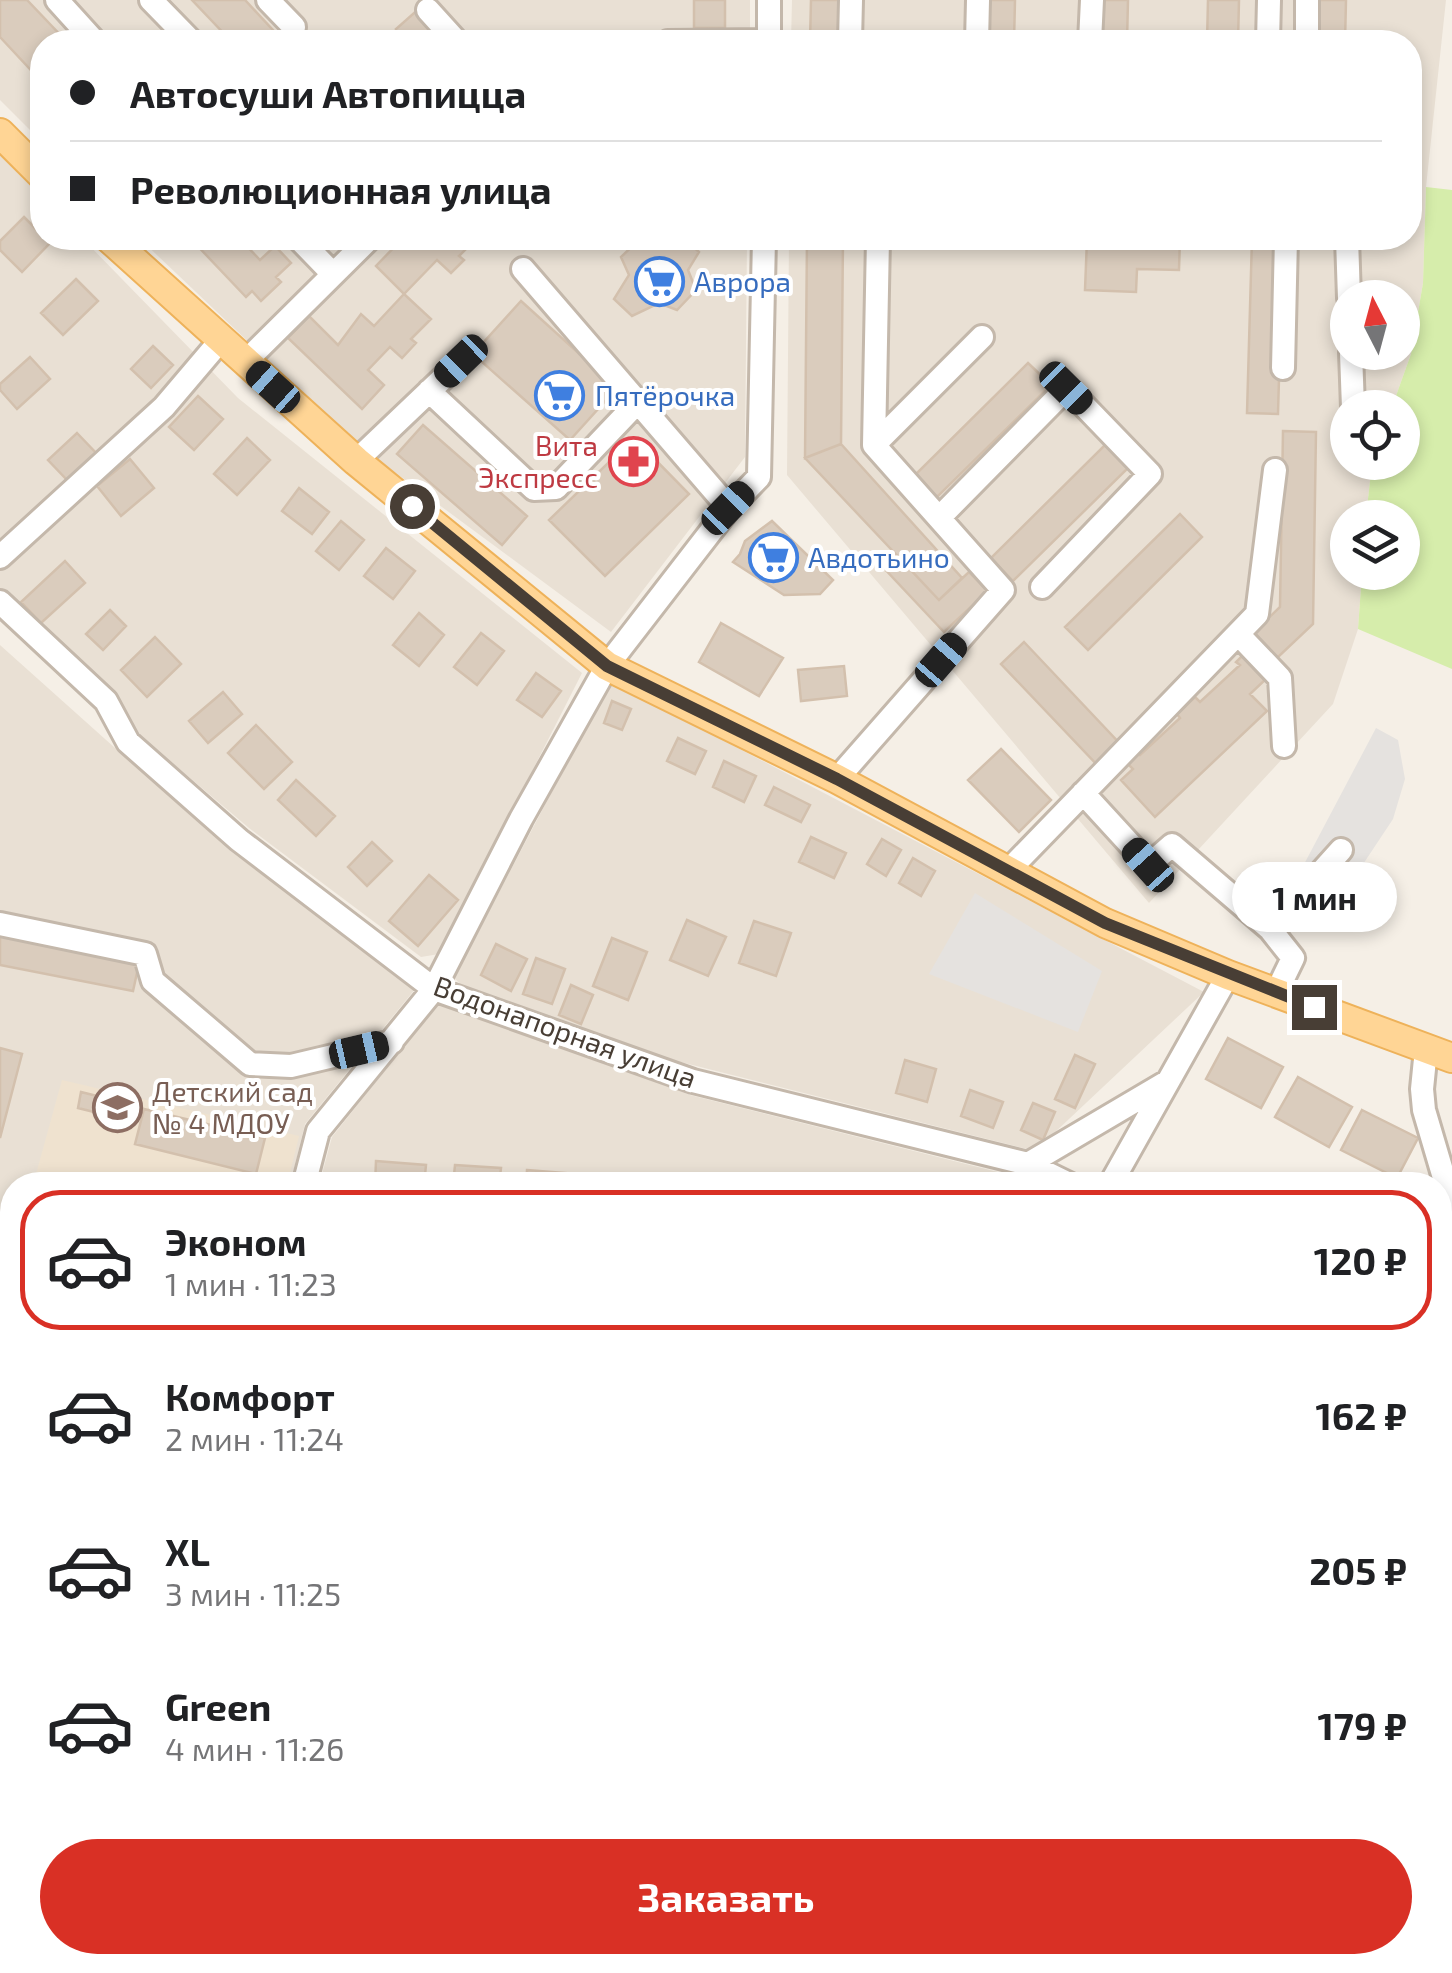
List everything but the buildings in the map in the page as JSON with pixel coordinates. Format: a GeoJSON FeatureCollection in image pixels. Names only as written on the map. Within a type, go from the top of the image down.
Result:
{"type":"FeatureCollection","features":[{"type":"Feature","properties":{"kind":"main road"},"geometry":{"type":"LineString","coordinates":[[0,132],[30,157]]}},
{"type":"Feature","properties":{"kind":"main road"},"geometry":{"type":"LineString","coordinates":[[122,250],[356,461],[607,666],[837,779],[1105,923],[1228,975],[1439,1054]]}},
{"type":"Feature","properties":{"kind":"street"},"geometry":{"type":"LineString","coordinates":[[57,0],[84,30]]}},
{"type":"Feature","properties":{"kind":"street"},"geometry":{"type":"LineString","coordinates":[[151,0],[180,30]]}},
{"type":"Feature","properties":{"kind":"street"},"geometry":{"type":"LineString","coordinates":[[268,0],[294,27]]}},
{"type":"Feature","properties":{"kind":"street"},"geometry":{"type":"LineString","coordinates":[[769,0],[769,30]]}},
{"type":"Feature","properties":{"kind":"street"},"geometry":{"type":"LineString","coordinates":[[850,30],[851,0]]}},
{"type":"Feature","properties":{"kind":"street"},"geometry":{"type":"LineString","coordinates":[[977,30],[978,0]]}},
{"type":"Feature","properties":{"kind":"street"},"geometry":{"type":"LineString","coordinates":[[1091,30],[1092,0]]}},
{"type":"Feature","properties":{"kind":"street"},"geometry":{"type":"LineString","coordinates":[[1268,30],[1269,0]]}},
{"type":"Feature","properties":{"kind":"street"},"geometry":{"type":"LineString","coordinates":[[1307,30],[1308,0]]}},
{"type":"Feature","properties":{"kind":"street"},"geometry":{"type":"LineString","coordinates":[[428,10],[446,30]]}},
{"type":"Feature","properties":{"kind":"street"},"geometry":{"type":"LineString","coordinates":[[310,250],[333,274]]}},
{"type":"Feature","properties":{"kind":"street"},"geometry":{"type":"LineString","coordinates":[[245,362],[358,250]]}},
{"type":"Feature","properties":{"kind":"street"},"geometry":{"type":"LineString","coordinates":[[307,1172],[318,1131],[434,989],[521,819],[607,666],[728,508],[759,477],[764,250]]}},
{"type":"Feature","properties":{"kind":"street"},"geometry":{"type":"LineString","coordinates":[[837,779],[1003,590],[874,445],[878,250]]}},
{"type":"Feature","properties":{"kind":"street"},"geometry":{"type":"LineString","coordinates":[[1283,368],[1286,250]]}},
{"type":"Feature","properties":{"kind":"street"},"geometry":{"type":"LineString","coordinates":[[1347,250],[1348,280]]}},
{"type":"Feature","properties":{"kind":"street"},"geometry":{"type":"LineString","coordinates":[[523,268],[728,508]]}},
{"type":"Feature","properties":{"kind":"street"},"geometry":{"type":"LineString","coordinates":[[874,445],[982,337]]}},
{"type":"Feature","properties":{"kind":"street"},"geometry":{"type":"LineString","coordinates":[[0,557],[164,407],[220,341]]}},
{"type":"Feature","properties":{"kind":"street"},"geometry":{"type":"LineString","coordinates":[[356,461],[461,361]]}},
{"type":"Feature","properties":{"kind":"street"},"geometry":{"type":"LineString","coordinates":[[939,518],[1066,388],[1150,474],[1042,588]]}},
{"type":"Feature","properties":{"kind":"street"},"geometry":{"type":"LineString","coordinates":[[429,391],[534,489],[556,488],[636,404]]}},
{"type":"Feature","properties":{"kind":"street"},"geometry":{"type":"LineString","coordinates":[[1008,871],[1258,614],[1275,470]]}},
{"type":"Feature","properties":{"kind":"street","name":"Водонапорная улица"},"geometry":{"type":"LineString","coordinates":[[0,602],[106,701],[128,742],[239,840],[434,989],[693,1081],[1028,1164],[1044,1172]]}},
{"type":"Feature","properties":{"kind":"street"},"geometry":{"type":"LineString","coordinates":[[1238,634],[1280,678],[1284,746]]}},
{"type":"Feature","properties":{"kind":"street"},"geometry":{"type":"LineString","coordinates":[[1084,793],[1148,865],[1172,846],[1270,928],[1292,958],[1276,993]]}},
{"type":"Feature","properties":{"kind":"street"},"geometry":{"type":"LineString","coordinates":[[1270,928],[1341,850]]}},
{"type":"Feature","properties":{"kind":"street"},"geometry":{"type":"LineString","coordinates":[[0,924],[146,954],[153,980],[250,1064],[292,1066],[392,1042]]}},
{"type":"Feature","properties":{"kind":"street"},"geometry":{"type":"LineString","coordinates":[[1117,1172],[1228,975]]}},
{"type":"Feature","properties":{"kind":"street"},"geometry":{"type":"LineString","coordinates":[[1439,1054],[1422,1090],[1442,1172]]}},
{"type":"Feature","properties":{"kind":"street"},"geometry":{"type":"LineString","coordinates":[[1028,1164],[1168,1082]]}},
{"type":"Feature","properties":{"kind":"shaded area"},"geometry":{"type":"Polygon","coordinates":[[[0,0],[750,0],[750,30],[30,30],[30,130],[0,100],[0,0]]]}},
{"type":"Feature","properties":{"kind":"shaded area"},"geometry":{"type":"Polygon","coordinates":[[[792,0],[1446,0],[1426,187],[1420,301],[1420,280],[1330,280],[1330,370],[1405,370],[1398,390],[1330,390],[1330,480],[1370,480],[1368,500],[1330,500],[1330,590],[1361,590],[1358,629],[1333,704],[1149,903],[787,475],[789,250],[1422,250],[1422,30],[791,30],[792,0]]]}},
{"type":"Feature","properties":{"kind":"shaded area"},"geometry":{"type":"Polygon","coordinates":[[[0,153],[30,184],[30,250],[94,250],[238,398],[582,673],[439,954],[421,957],[249,828],[0,617],[0,153]]]}},
{"type":"Feature","properties":{"kind":"shaded area"},"geometry":{"type":"Polygon","coordinates":[[[152,250],[747,250],[745,457],[611,632],[354,442],[152,250]]]}},
{"type":"Feature","properties":{"kind":"shaded area"},"geometry":{"type":"Polygon","coordinates":[[[0,645],[229,850],[416,988],[305,1124],[293,1172],[0,1172],[0,645]]]}},
{"type":"Feature","properties":{"kind":"shaded area"},"geometry":{"type":"Polygon","coordinates":[[[610,681],[1204,992],[1035,1151],[605,1043],[476,998],[454,978],[610,681]]]}},
{"type":"Feature","properties":{"kind":"shaded area"},"geometry":{"type":"Polygon","coordinates":[[[1376,728],[1398,740],[1405,779],[1393,819],[1332,911],[1292,887],[1376,728]]]}},
{"type":"Feature","properties":{"kind":"shaded area"},"geometry":{"type":"Polygon","coordinates":[[[975,893],[1102,971],[1078,1032],[929,974],[975,893]]]}},
{"type":"Feature","properties":{"kind":"shaded area"},"geometry":{"type":"Polygon","coordinates":[[[440,1001],[690,1095],[998,1172],[323,1172],[332,1137],[440,1001]]]}},
{"type":"Feature","properties":{"kind":"shaded area","name":"Детский сад № 4 МДОУ"},"geometry":{"type":"Polygon","coordinates":[[[62,1080],[299,1136],[290,1172],[37,1172],[62,1080]]]}},
{"type":"Feature","properties":{"kind":"green space"},"geometry":{"type":"Polygon","coordinates":[[[1426,187],[1452,190],[1452,669],[1358,629],[1361,590],[1420,590],[1420,500],[1368,500],[1370,480],[1420,480],[1420,390],[1398,390],[1405,370],[1420,370],[1426,187]]]}},
{"type":"Feature","properties":{"kind":"place","name":"Аврора"},"geometry":{"type":"Point","coordinates":[659,282]}},
{"type":"Feature","properties":{"kind":"place","name":"Пятёрочка"},"geometry":{"type":"Point","coordinates":[560,396]}},
{"type":"Feature","properties":{"kind":"place","name":"Вита Экспресс"},"geometry":{"type":"Point","coordinates":[633,462]}},
{"type":"Feature","properties":{"kind":"place","name":"Авдотьино"},"geometry":{"type":"Point","coordinates":[773,558]}},
{"type":"Feature","properties":{"kind":"place","name":"Детский сад № 4 МДОУ"},"geometry":{"type":"Point","coordinates":[117,1108]}},
{"type":"Feature","properties":{"kind":"route"},"geometry":{"type":"LineString","coordinates":[[412,506],[607,666],[837,779],[1105,923],[1314,1007]]}}]}
